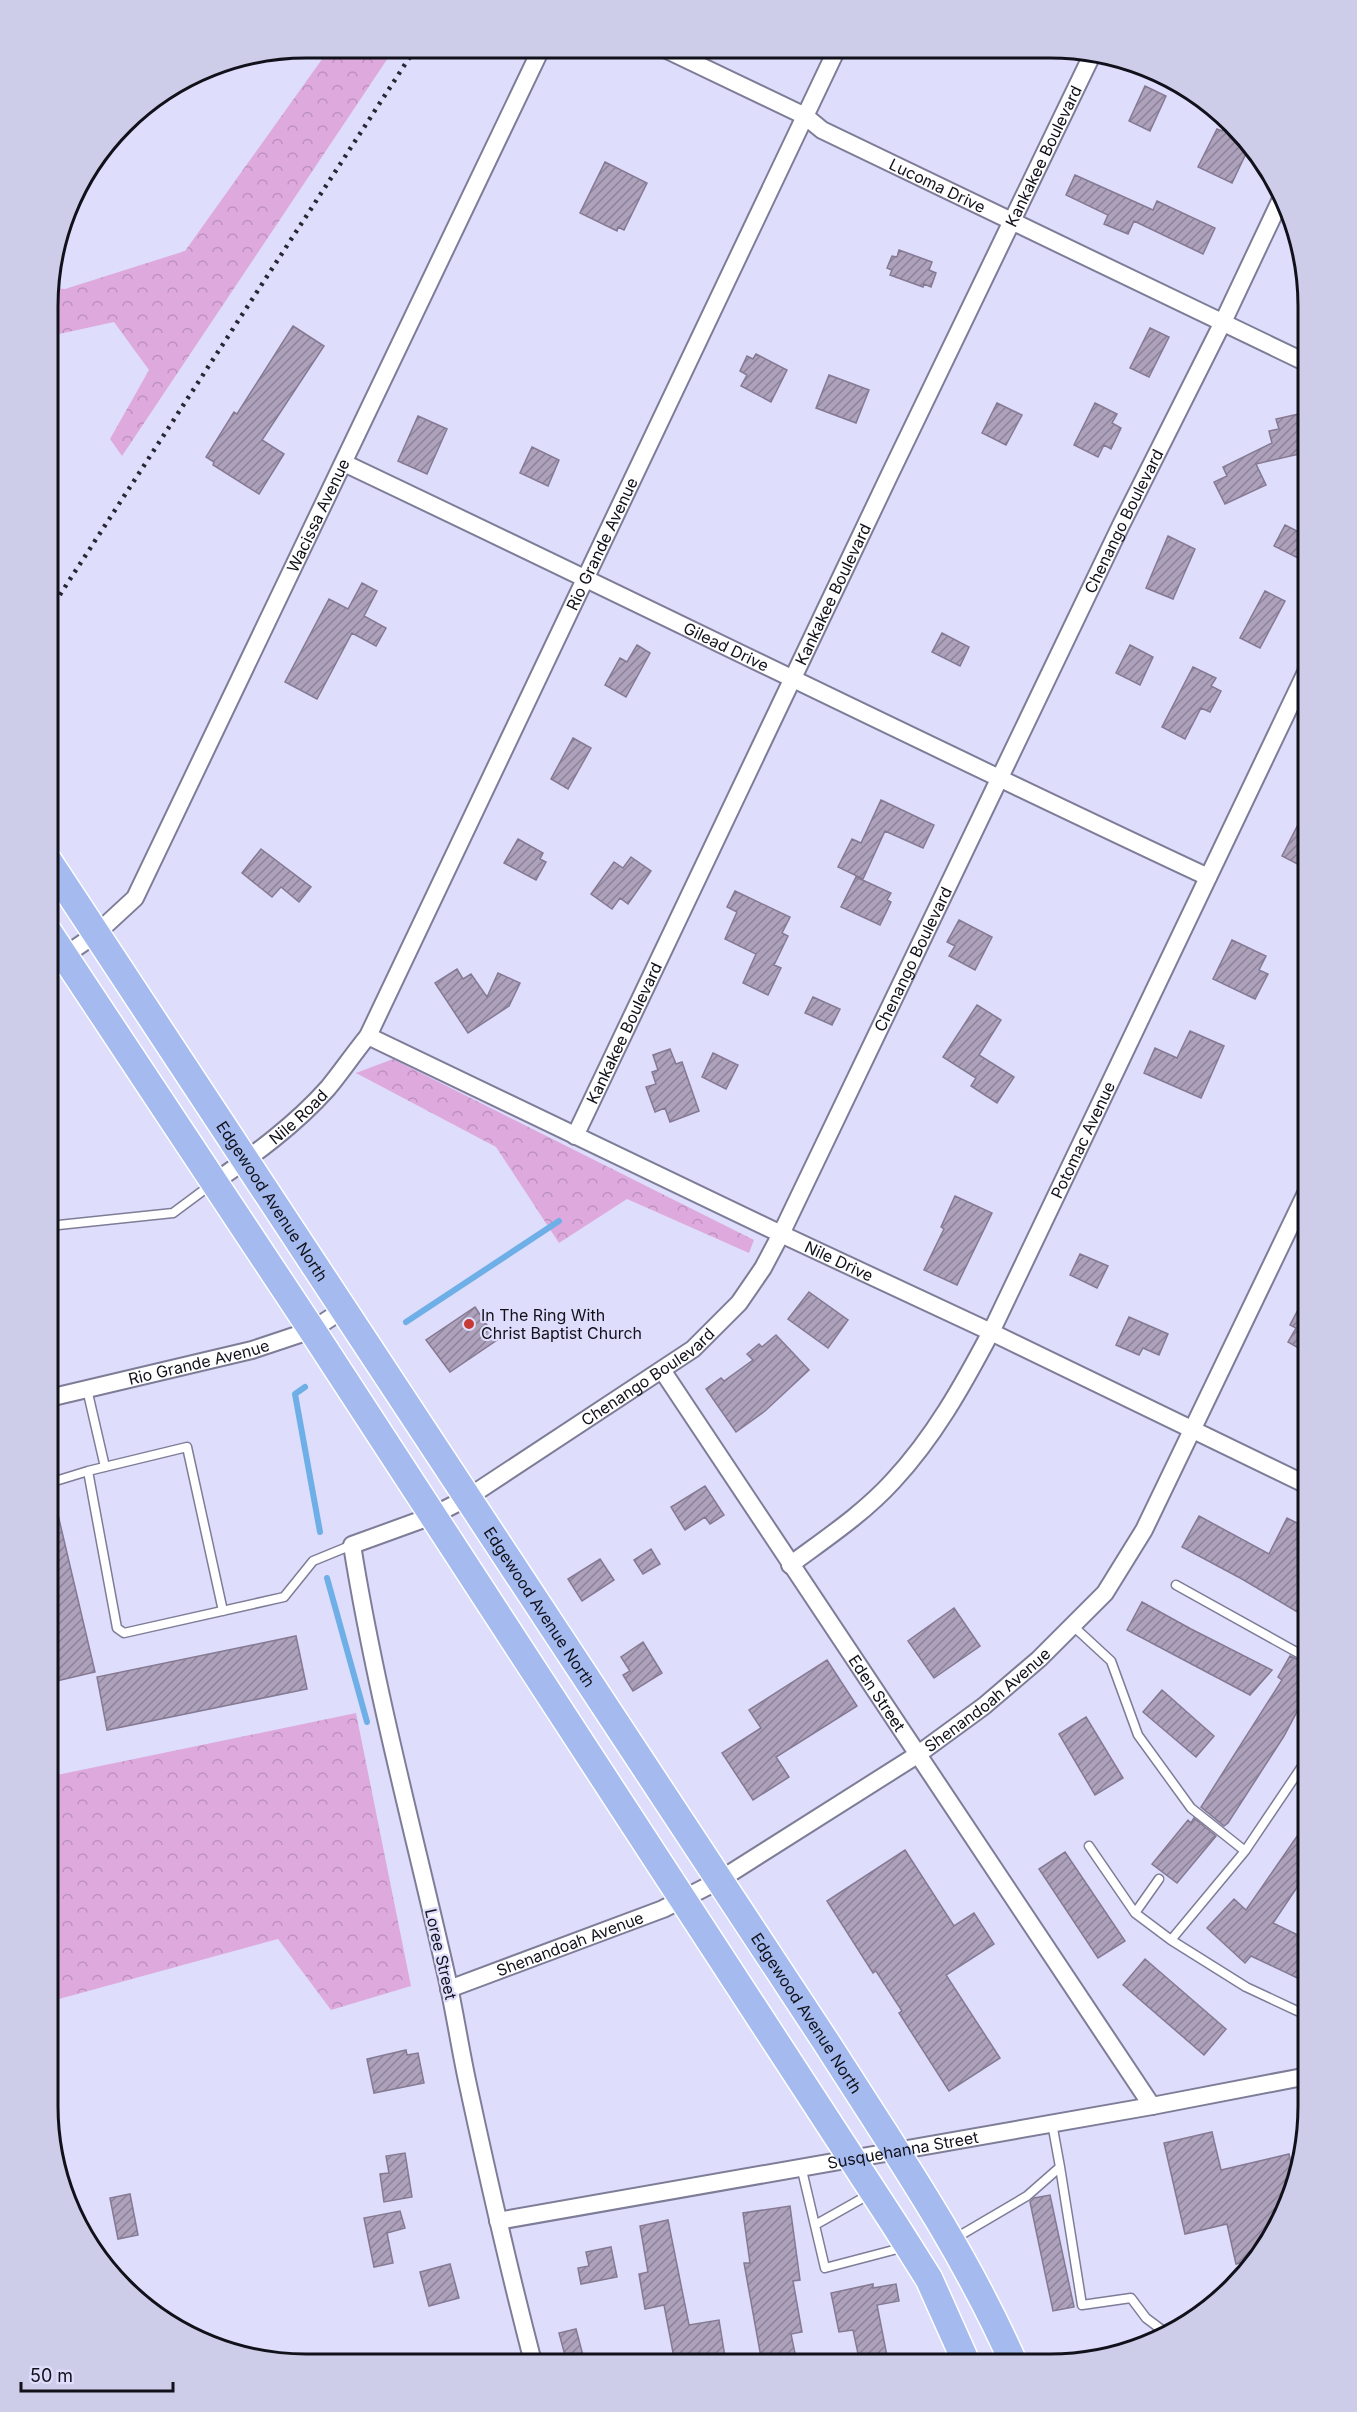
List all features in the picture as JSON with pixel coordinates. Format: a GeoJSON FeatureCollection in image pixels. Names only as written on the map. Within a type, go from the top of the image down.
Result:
{"type":"FeatureCollection","features":[{"type":"Feature","properties":{"kind":"main road","name":"Edgewood Avenue North"},"geometry":{"type":"LineString","coordinates":[[58,875],[826,2042],[950,2241],[993,2318],[1009,2354]]}},
{"type":"Feature","properties":{"kind":"main road"},"geometry":{"type":"LineString","coordinates":[[58,947],[312,1330],[908,2246],[929,2279],[963,2354]]}},
{"type":"Feature","properties":{"kind":"street","name":"Wacissa Avenue"},"geometry":{"type":"LineString","coordinates":[[64,956],[96,934],[135,897],[537,58]]}},
{"type":"Feature","properties":{"kind":"street","name":"Lucoma Drive"},"geometry":{"type":"LineString","coordinates":[[684,58],[805,116],[822,130],[1298,359]]}},
{"type":"Feature","properties":{"kind":"street","name":"Rio Grande Avenue"},"geometry":{"type":"LineString","coordinates":[[368,1036],[833,58]]}},
{"type":"Feature","properties":{"kind":"street","name":"Kankakee Boulevard"},"geometry":{"type":"LineString","coordinates":[[575,1136],[1089,62]]}},
{"type":"Feature","properties":{"kind":"street","name":"Chenango Boulevard"},"geometry":{"type":"LineString","coordinates":[[351,1545],[432,1516],[466,1498],[693,1349],[740,1303],[781,1234],[1121,525],[1223,322],[1277,207]]}},
{"type":"Feature","properties":{"kind":"street","name":"Gilead Drive"},"geometry":{"type":"LineString","coordinates":[[344,463],[1208,877]]}},
{"type":"Feature","properties":{"kind":"street","name":"Potomac Avenue"},"geometry":{"type":"LineString","coordinates":[[790,1565],[852,1519],[892,1482],[925,1443],[964,1384],[991,1332],[1298,689]]}},
{"type":"Feature","properties":{"kind":"street","name":"Nile Drive"},"geometry":{"type":"LineString","coordinates":[[368,1036],[1298,1481]]}},
{"type":"Feature","properties":{"kind":"street","name":"Nile Road"},"geometry":{"type":"LineString","coordinates":[[213,1183],[287,1128],[327,1088],[368,1036]]}},
{"type":"Feature","properties":{"kind":"street","name":"Shenandoah Avenue"},"geometry":{"type":"LineString","coordinates":[[449,1989],[663,1909],[718,1881],[917,1755],[984,1706],[1039,1659],[1105,1593],[1139,1539],[1298,1210]]}},
{"type":"Feature","properties":{"kind":"street","name":"Rio Grande Avenue"},"geometry":{"type":"LineString","coordinates":[[58,1396],[252,1350],[312,1330],[344,1309]]}},
{"type":"Feature","properties":{"kind":"street","name":"Eden Street"},"geometry":{"type":"LineString","coordinates":[[662,1370],[1152,2106]]}},
{"type":"Feature","properties":{"kind":"street","name":"Loree Street"},"geometry":{"type":"LineString","coordinates":[[351,1545],[366,1634],[380,1697],[449,1989],[498,2221],[531,2354]]}},
{"type":"Feature","properties":{"kind":"street","name":"Susquehanna Street"},"geometry":{"type":"LineString","coordinates":[[498,2221],[850,2157],[1052,2124],[1298,2078]]}},
{"type":"Feature","properties":{"kind":"lane"},"geometry":{"type":"LineString","coordinates":[[58,1225],[173,1213],[213,1183]]}},
{"type":"Feature","properties":{"kind":"lane"},"geometry":{"type":"LineString","coordinates":[[87,1389],[105,1467]]}},
{"type":"Feature","properties":{"kind":"lane"},"geometry":{"type":"LineString","coordinates":[[58,1480],[187,1447],[223,1611]]}},
{"type":"Feature","properties":{"kind":"lane"},"geometry":{"type":"LineString","coordinates":[[88,1471],[117,1628],[124,1633],[284,1597],[313,1561],[351,1545]]}},
{"type":"Feature","properties":{"kind":"lane"},"geometry":{"type":"LineString","coordinates":[[1176,1585],[1298,1653]]}},
{"type":"Feature","properties":{"kind":"lane"},"geometry":{"type":"LineString","coordinates":[[1072,1625],[1111,1661],[1137,1735],[1191,1808],[1245,1851]]}},
{"type":"Feature","properties":{"kind":"lane"},"geometry":{"type":"LineString","coordinates":[[1171,1940],[1245,1851],[1298,1772]]}},
{"type":"Feature","properties":{"kind":"lane"},"geometry":{"type":"LineString","coordinates":[[1089,1846],[1135,1912],[1171,1940],[1246,1987],[1298,2011]]}},
{"type":"Feature","properties":{"kind":"lane"},"geometry":{"type":"LineString","coordinates":[[1135,1912],[1159,1879]]}},
{"type":"Feature","properties":{"kind":"lane"},"geometry":{"type":"LineString","coordinates":[[1052,2124],[1082,2305],[1131,2298],[1152,2324],[1159,2328]]}},
{"type":"Feature","properties":{"kind":"lane"},"geometry":{"type":"LineString","coordinates":[[801,2166],[825,2268],[908,2246]]}},
{"type":"Feature","properties":{"kind":"lane"},"geometry":{"type":"LineString","coordinates":[[950,2241],[1008,2208],[1060,2167]]}},
{"type":"Feature","properties":{"kind":"lane"},"geometry":{"type":"LineString","coordinates":[[815,2225],[873,2192]]}},
{"type":"Feature","properties":{"kind":"green space"},"geometry":{"type":"Polygon","coordinates":[[[323,58],[388,58],[122,456],[110,439],[149,370],[114,322],[58,334],[59,289],[65,289],[185,251],[323,58]]]}},
{"type":"Feature","properties":{"kind":"green space"},"geometry":{"type":"Polygon","coordinates":[[[393,1059],[754,1240],[749,1253],[627,1199],[559,1243],[496,1147],[356,1073],[393,1059]]]}},
{"type":"Feature","properties":{"kind":"green space"},"geometry":{"type":"Polygon","coordinates":[[[356,1713],[411,1986],[331,2010],[278,1939],[58,1999],[58,1775],[356,1713]]]}},
{"type":"Feature","properties":{"kind":"building"},"geometry":{"type":"Polygon","coordinates":[[[1145,86],[1166,96],[1150,131],[1129,121],[1145,86]]]}},
{"type":"Feature","properties":{"kind":"building"},"geometry":{"type":"Polygon","coordinates":[[[1217,129],[1222,131],[1223,129],[1226,131],[1246,154],[1232,183],[1198,167],[1217,129]]]}},
{"type":"Feature","properties":{"kind":"building"},"geometry":{"type":"Polygon","coordinates":[[[605,162],[647,183],[624,230],[618,227],[617,231],[580,213],[605,162]]]}},
{"type":"Feature","properties":{"kind":"building"},"geometry":{"type":"Polygon","coordinates":[[[1075,175],[1153,210],[1157,201],[1215,228],[1203,254],[1134,221],[1128,234],[1104,224],[1108,215],[1066,195],[1075,175]]]}},
{"type":"Feature","properties":{"kind":"building"},"geometry":{"type":"Polygon","coordinates":[[[899,250],[932,262],[929,270],[936,273],[931,287],[924,284],[923,287],[890,275],[892,270],[887,268],[892,256],[897,257],[899,250]]]}},
{"type":"Feature","properties":{"kind":"building"},"geometry":{"type":"Polygon","coordinates":[[[293,326],[324,346],[262,440],[284,454],[259,494],[213,465],[214,462],[206,457],[234,412],[237,414],[293,326]]]}},
{"type":"Feature","properties":{"kind":"building"},"geometry":{"type":"Polygon","coordinates":[[[1150,328],[1169,337],[1149,377],[1130,368],[1150,328]]]}},
{"type":"Feature","properties":{"kind":"building"},"geometry":{"type":"Polygon","coordinates":[[[756,354],[787,370],[771,402],[741,386],[747,375],[740,371],[747,356],[753,359],[756,354]]]}},
{"type":"Feature","properties":{"kind":"building"},"geometry":{"type":"Polygon","coordinates":[[[829,375],[869,390],[856,423],[816,408],[829,375]]]}},
{"type":"Feature","properties":{"kind":"building"},"geometry":{"type":"Polygon","coordinates":[[[997,403],[1022,415],[1006,445],[982,433],[997,403]]]}},
{"type":"Feature","properties":{"kind":"building"},"geometry":{"type":"Polygon","coordinates":[[[1095,403],[1117,414],[1112,423],[1121,428],[1111,449],[1104,445],[1098,457],[1074,445],[1095,403]]]}},
{"type":"Feature","properties":{"kind":"building"},"geometry":{"type":"Polygon","coordinates":[[[1298,414],[1298,454],[1256,464],[1266,485],[1225,504],[1214,482],[1227,476],[1223,467],[1272,443],[1269,431],[1279,429],[1276,419],[1298,414]]]}},
{"type":"Feature","properties":{"kind":"building"},"geometry":{"type":"Polygon","coordinates":[[[418,416],[447,429],[427,474],[398,461],[418,416]]]}},
{"type":"Feature","properties":{"kind":"building"},"geometry":{"type":"Polygon","coordinates":[[[532,447],[559,460],[548,486],[520,473],[532,447]]]}},
{"type":"Feature","properties":{"kind":"building"},"geometry":{"type":"Polygon","coordinates":[[[1285,525],[1298,532],[1298,558],[1274,546],[1285,525]]]}},
{"type":"Feature","properties":{"kind":"building"},"geometry":{"type":"Polygon","coordinates":[[[1168,536],[1195,549],[1173,599],[1146,588],[1168,536]]]}},
{"type":"Feature","properties":{"kind":"building"},"geometry":{"type":"Polygon","coordinates":[[[362,583],[377,591],[364,616],[386,628],[376,646],[352,633],[317,699],[285,682],[329,599],[348,609],[362,583]]]}},
{"type":"Feature","properties":{"kind":"building"},"geometry":{"type":"Polygon","coordinates":[[[1265,591],[1285,601],[1260,648],[1240,638],[1265,591]]]}},
{"type":"Feature","properties":{"kind":"building"},"geometry":{"type":"Polygon","coordinates":[[[942,633],[969,647],[960,666],[932,652],[942,633]]]}},
{"type":"Feature","properties":{"kind":"building"},"geometry":{"type":"Polygon","coordinates":[[[637,645],[650,653],[626,697],[605,685],[620,658],[627,662],[637,645]]]}},
{"type":"Feature","properties":{"kind":"building"},"geometry":{"type":"Polygon","coordinates":[[[1130,645],[1153,657],[1140,685],[1116,673],[1130,645]]]}},
{"type":"Feature","properties":{"kind":"building"},"geometry":{"type":"Polygon","coordinates":[[[1193,667],[1216,678],[1211,686],[1221,691],[1210,712],[1201,708],[1185,739],[1162,727],[1193,667]]]}},
{"type":"Feature","properties":{"kind":"building"},"geometry":{"type":"Polygon","coordinates":[[[573,738],[591,748],[568,789],[551,779],[573,738]]]}},
{"type":"Feature","properties":{"kind":"building"},"geometry":{"type":"Polygon","coordinates":[[[881,800],[934,825],[923,848],[885,831],[863,879],[838,867],[852,839],[861,843],[881,800]]]}},
{"type":"Feature","properties":{"kind":"building"},"geometry":{"type":"Polygon","coordinates":[[[1298,825],[1298,864],[1282,856],[1298,825]]]}},
{"type":"Feature","properties":{"kind":"building"},"geometry":{"type":"Polygon","coordinates":[[[518,839],[543,853],[540,859],[546,862],[536,880],[504,863],[518,839]]]}},
{"type":"Feature","properties":{"kind":"building"},"geometry":{"type":"Polygon","coordinates":[[[261,849],[311,887],[299,902],[281,887],[272,897],[242,873],[261,849]]]}},
{"type":"Feature","properties":{"kind":"building"},"geometry":{"type":"Polygon","coordinates":[[[631,857],[651,871],[628,904],[620,898],[612,909],[591,894],[614,862],[623,868],[631,857]]]}},
{"type":"Feature","properties":{"kind":"building"},"geometry":{"type":"Polygon","coordinates":[[[856,877],[891,893],[887,900],[891,902],[880,925],[841,907],[856,877]]]}},
{"type":"Feature","properties":{"kind":"building"},"geometry":{"type":"Polygon","coordinates":[[[735,891],[790,917],[782,933],[788,936],[774,965],[781,968],[768,995],[743,983],[756,954],[725,939],[737,912],[727,907],[735,891]]]}},
{"type":"Feature","properties":{"kind":"building"},"geometry":{"type":"Polygon","coordinates":[[[959,920],[992,937],[975,970],[949,956],[955,946],[947,942],[959,920]]]}},
{"type":"Feature","properties":{"kind":"building"},"geometry":{"type":"Polygon","coordinates":[[[1232,940],[1266,956],[1259,970],[1268,974],[1255,999],[1213,979],[1232,940]]]}},
{"type":"Feature","properties":{"kind":"building"},"geometry":{"type":"Polygon","coordinates":[[[457,969],[463,979],[471,974],[487,997],[498,973],[520,983],[509,1006],[468,1033],[435,983],[457,969]]]}},
{"type":"Feature","properties":{"kind":"building"},"geometry":{"type":"Polygon","coordinates":[[[813,997],[840,1009],[832,1025],[805,1013],[813,997]]]}},
{"type":"Feature","properties":{"kind":"building"},"geometry":{"type":"Polygon","coordinates":[[[977,1005],[1001,1020],[979,1055],[1014,1077],[997,1103],[971,1086],[976,1078],[943,1057],[977,1005]]]}},
{"type":"Feature","properties":{"kind":"building"},"geometry":{"type":"Polygon","coordinates":[[[1190,1031],[1224,1046],[1201,1098],[1144,1073],[1155,1048],[1177,1058],[1190,1031]]]}},
{"type":"Feature","properties":{"kind":"building"},"geometry":{"type":"Polygon","coordinates":[[[670,1049],[676,1064],[682,1062],[699,1111],[670,1122],[665,1108],[655,1112],[646,1087],[656,1084],[652,1072],[658,1070],[653,1055],[670,1049]]]}},
{"type":"Feature","properties":{"kind":"building"},"geometry":{"type":"Polygon","coordinates":[[[713,1053],[738,1065],[726,1089],[702,1077],[713,1053]]]}},
{"type":"Feature","properties":{"kind":"building"},"geometry":{"type":"Polygon","coordinates":[[[955,1196],[992,1213],[957,1285],[924,1270],[944,1229],[941,1227],[955,1196]]]}},
{"type":"Feature","properties":{"kind":"building"},"geometry":{"type":"Polygon","coordinates":[[[1080,1254],[1108,1266],[1097,1288],[1070,1275],[1080,1254]]]}},
{"type":"Feature","properties":{"kind":"building"},"geometry":{"type":"Polygon","coordinates":[[[809,1292],[848,1320],[828,1348],[788,1319],[809,1292]]]}},
{"type":"Feature","properties":{"kind":"building","name":"In The Ring With Christ Baptist Church"},"geometry":{"type":"Polygon","coordinates":[[[475,1307],[497,1340],[450,1372],[426,1340],[475,1307]]]}},
{"type":"Feature","properties":{"kind":"building"},"geometry":{"type":"Polygon","coordinates":[[[1298,1310],[1298,1348],[1288,1342],[1296,1328],[1290,1325],[1298,1310]]]}},
{"type":"Feature","properties":{"kind":"building"},"geometry":{"type":"Polygon","coordinates":[[[1129,1317],[1168,1334],[1159,1355],[1143,1348],[1139,1355],[1116,1345],[1129,1317]]]}},
{"type":"Feature","properties":{"kind":"building"},"geometry":{"type":"Polygon","coordinates":[[[776,1335],[809,1370],[765,1411],[736,1432],[706,1389],[721,1378],[724,1381],[753,1360],[747,1354],[759,1344],[762,1347],[776,1335]]]}},
{"type":"Feature","properties":{"kind":"building"},"geometry":{"type":"Polygon","coordinates":[[[705,1486],[724,1515],[710,1524],[705,1517],[685,1530],[671,1507],[705,1486]]]}},
{"type":"Feature","properties":{"kind":"building"},"geometry":{"type":"Polygon","coordinates":[[[58,1515],[95,1672],[58,1681],[58,1515]]]}},
{"type":"Feature","properties":{"kind":"building"},"geometry":{"type":"Polygon","coordinates":[[[1199,1516],[1269,1554],[1287,1518],[1298,1524],[1298,1612],[1242,1579],[1182,1547],[1199,1516]]]}},
{"type":"Feature","properties":{"kind":"building"},"geometry":{"type":"Polygon","coordinates":[[[651,1549],[660,1564],[643,1574],[634,1560],[651,1549]]]}},
{"type":"Feature","properties":{"kind":"building"},"geometry":{"type":"Polygon","coordinates":[[[600,1559],[614,1580],[582,1601],[568,1579],[600,1559]]]}},
{"type":"Feature","properties":{"kind":"building"},"geometry":{"type":"Polygon","coordinates":[[[1142,1602],[1272,1670],[1250,1695],[1127,1630],[1142,1602]]]}},
{"type":"Feature","properties":{"kind":"building"},"geometry":{"type":"Polygon","coordinates":[[[954,1608],[980,1646],[934,1678],[908,1641],[954,1608]]]}},
{"type":"Feature","properties":{"kind":"building"},"geometry":{"type":"Polygon","coordinates":[[[296,1636],[307,1689],[107,1730],[97,1677],[296,1636]]]}},
{"type":"Feature","properties":{"kind":"building"},"geometry":{"type":"Polygon","coordinates":[[[643,1642],[662,1673],[633,1691],[623,1675],[630,1671],[621,1657],[643,1642]]]}},
{"type":"Feature","properties":{"kind":"building"},"geometry":{"type":"Polygon","coordinates":[[[1290,1656],[1298,1660],[1298,1710],[1284,1736],[1224,1826],[1201,1807],[1282,1680],[1278,1677],[1290,1656]]]}},
{"type":"Feature","properties":{"kind":"building"},"geometry":{"type":"Polygon","coordinates":[[[827,1660],[857,1706],[776,1757],[789,1777],[753,1800],[722,1753],[761,1728],[749,1710],[827,1660]]]}},
{"type":"Feature","properties":{"kind":"building"},"geometry":{"type":"Polygon","coordinates":[[[1162,1690],[1214,1736],[1196,1757],[1143,1712],[1162,1690]]]}},
{"type":"Feature","properties":{"kind":"building"},"geometry":{"type":"Polygon","coordinates":[[[1086,1717],[1123,1778],[1095,1795],[1059,1734],[1086,1717]]]}},
{"type":"Feature","properties":{"kind":"building"},"geometry":{"type":"Polygon","coordinates":[[[1194,1818],[1216,1836],[1177,1883],[1152,1864],[1188,1820],[1191,1823],[1194,1818]]]}},
{"type":"Feature","properties":{"kind":"building"},"geometry":{"type":"Polygon","coordinates":[[[1298,1835],[1298,1886],[1273,1923],[1298,1935],[1298,1978],[1251,1956],[1245,1963],[1207,1928],[1234,1899],[1246,1910],[1298,1835]]]}},
{"type":"Feature","properties":{"kind":"building"},"geometry":{"type":"Polygon","coordinates":[[[905,1850],[954,1926],[974,1913],[994,1944],[946,1975],[1000,2058],[949,2091],[899,2013],[902,2011],[876,1971],[873,1973],[827,1901],[905,1850]]]}},
{"type":"Feature","properties":{"kind":"building"},"geometry":{"type":"Polygon","coordinates":[[[1065,1852],[1125,1941],[1098,1958],[1039,1869],[1065,1852]]]}},
{"type":"Feature","properties":{"kind":"building"},"geometry":{"type":"Polygon","coordinates":[[[1145,1959],[1226,2029],[1204,2055],[1123,1985],[1145,1959]]]}},
{"type":"Feature","properties":{"kind":"building"},"geometry":{"type":"Polygon","coordinates":[[[406,2050],[407,2055],[418,2053],[424,2083],[374,2093],[367,2059],[406,2050]]]}},
{"type":"Feature","properties":{"kind":"building"},"geometry":{"type":"Polygon","coordinates":[[[1212,2132],[1221,2170],[1289,2154],[1291,2164],[1280,2200],[1265,2230],[1242,2263],[1236,2264],[1227,2224],[1185,2234],[1164,2143],[1212,2132]]]}},
{"type":"Feature","properties":{"kind":"building"},"geometry":{"type":"Polygon","coordinates":[[[405,2153],[412,2197],[384,2202],[380,2174],[389,2173],[386,2156],[405,2153]]]}},
{"type":"Feature","properties":{"kind":"building"},"geometry":{"type":"Polygon","coordinates":[[[130,2194],[138,2235],[118,2239],[110,2198],[130,2194]]]}},
{"type":"Feature","properties":{"kind":"building"},"geometry":{"type":"Polygon","coordinates":[[[1050,2195],[1074,2307],[1053,2311],[1030,2202],[1034,2198],[1050,2195]]]}},
{"type":"Feature","properties":{"kind":"building"},"geometry":{"type":"Polygon","coordinates":[[[790,2206],[800,2280],[793,2281],[802,2332],[791,2334],[795,2354],[760,2354],[744,2263],[750,2263],[743,2213],[790,2206]]]}},
{"type":"Feature","properties":{"kind":"building"},"geometry":{"type":"Polygon","coordinates":[[[400,2211],[405,2228],[387,2233],[393,2263],[374,2267],[364,2218],[400,2211]]]}},
{"type":"Feature","properties":{"kind":"building"},"geometry":{"type":"Polygon","coordinates":[[[668,2220],[689,2325],[719,2320],[725,2354],[673,2354],[664,2305],[645,2309],[639,2274],[648,2272],[640,2226],[668,2220]]]}},
{"type":"Feature","properties":{"kind":"building"},"geometry":{"type":"Polygon","coordinates":[[[611,2247],[617,2277],[581,2284],[578,2268],[589,2266],[586,2252],[611,2247]]]}},
{"type":"Feature","properties":{"kind":"building"},"geometry":{"type":"Polygon","coordinates":[[[450,2264],[459,2298],[429,2306],[420,2272],[450,2264]]]}},
{"type":"Feature","properties":{"kind":"building"},"geometry":{"type":"Polygon","coordinates":[[[873,2284],[873,2288],[896,2284],[899,2301],[877,2305],[887,2354],[858,2354],[853,2330],[839,2332],[831,2293],[873,2284]]]}},
{"type":"Feature","properties":{"kind":"building"},"geometry":{"type":"Polygon","coordinates":[[[576,2329],[583,2354],[565,2354],[559,2333],[576,2329]]]}},
{"type":"Feature","properties":{"kind":"waterway"},"geometry":{"type":"LineString","coordinates":[[406,1322],[559,1221]]}},
{"type":"Feature","properties":{"kind":"waterway"},"geometry":{"type":"LineString","coordinates":[[305,1387],[295,1394],[320,1532]]}},
{"type":"Feature","properties":{"kind":"waterway"},"geometry":{"type":"LineString","coordinates":[[327,1578],[367,1722]]}},
{"type":"Feature","properties":{"kind":"railway"},"geometry":{"type":"LineString","coordinates":[[58,598],[409,58]]}},
{"type":"Feature","properties":{"kind":"place","name":"In The Ring With Christ Baptist Church"},"geometry":{"type":"Point","coordinates":[469,1324]}}]}
